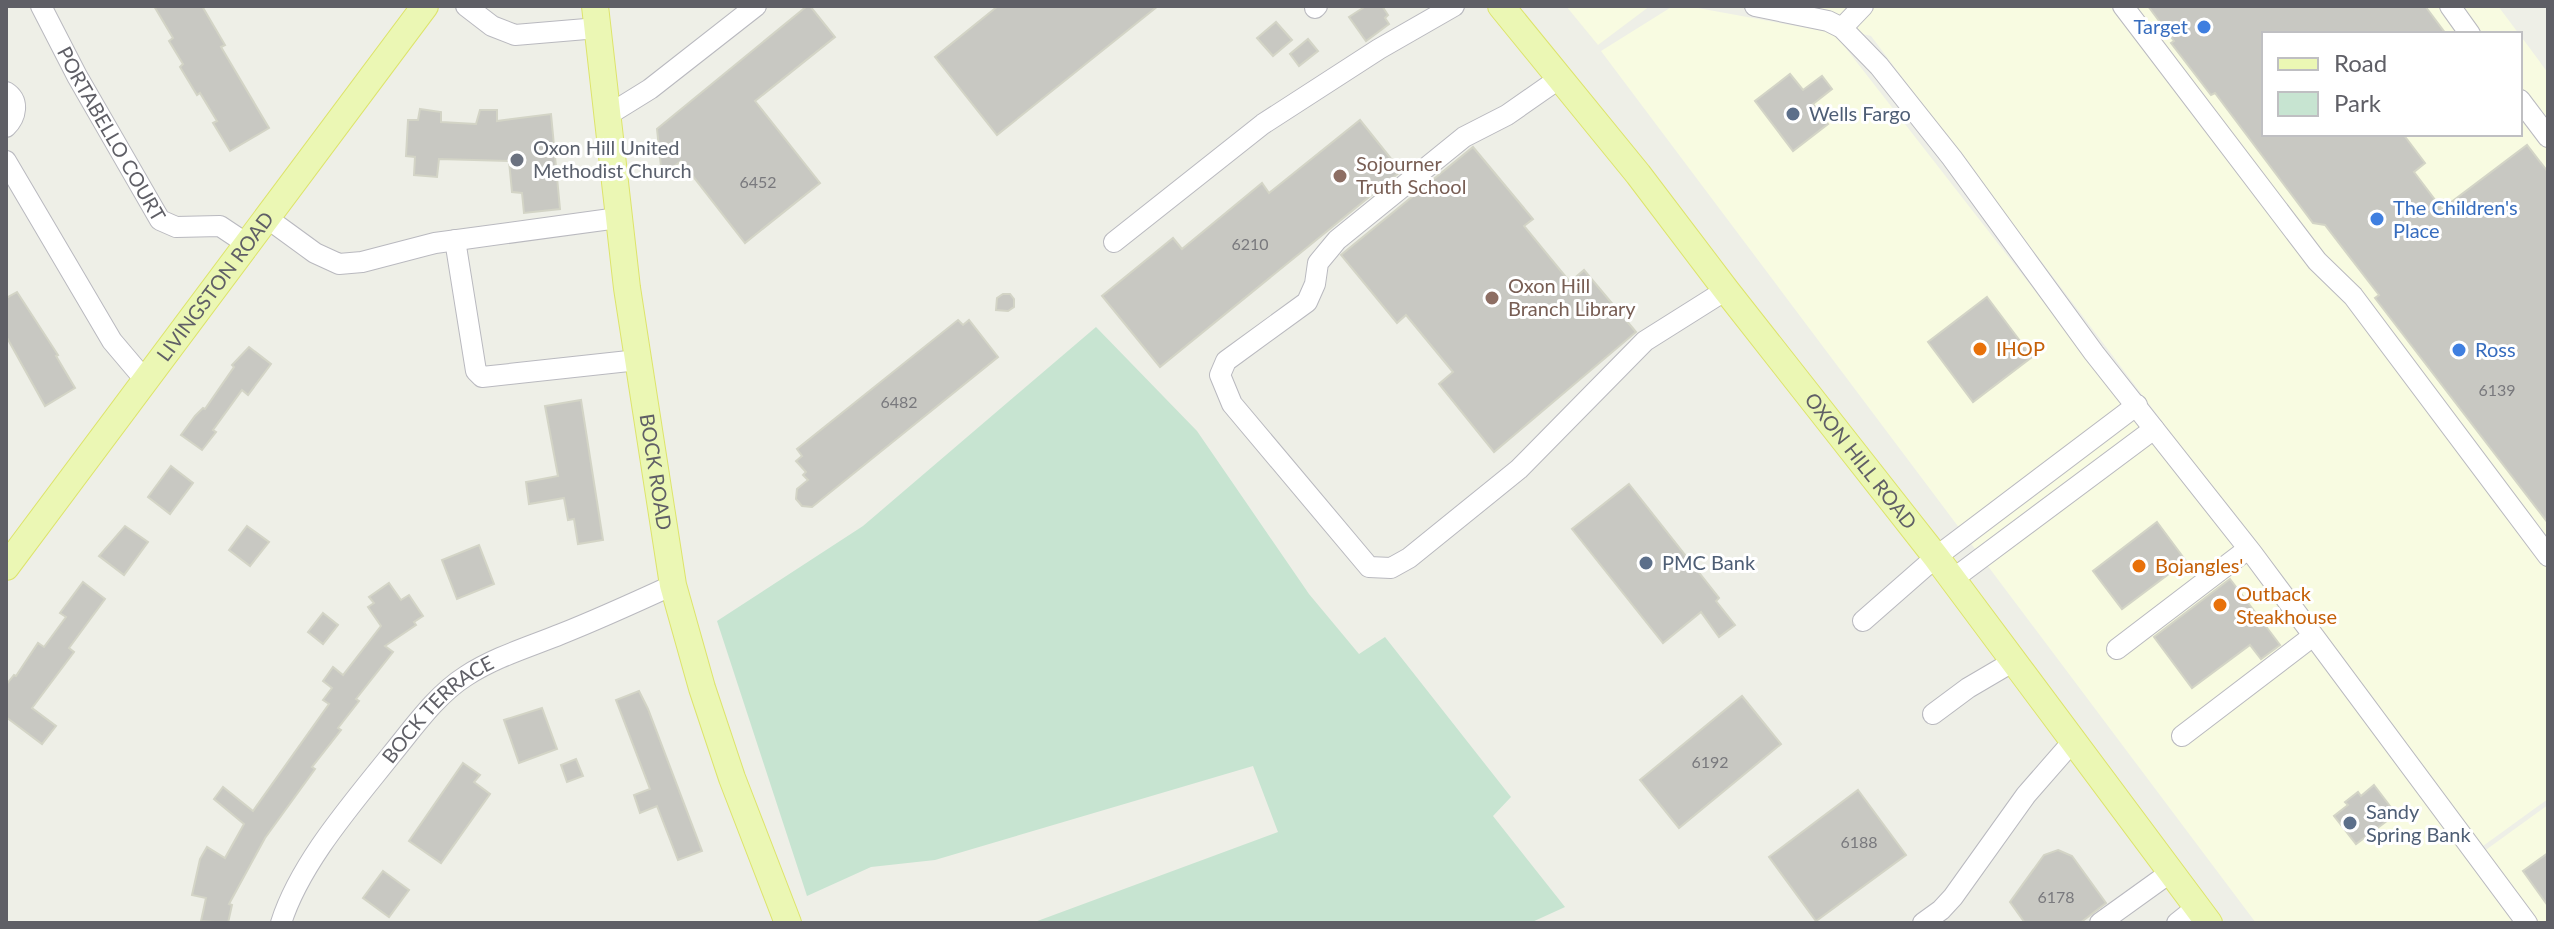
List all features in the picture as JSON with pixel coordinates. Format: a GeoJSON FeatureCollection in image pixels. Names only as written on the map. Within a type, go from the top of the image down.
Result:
{"type":"FeatureCollection","features":[{"type":"Feature","properties":{"kind":"main road","name":"LIVINGSTON ROAD"},"geometry":{"type":"LineString","coordinates":[[6,567],[425,6]]}},
{"type":"Feature","properties":{"kind":"main road","name":"OXON HILL ROAD"},"geometry":{"type":"LineString","coordinates":[[1501,6],[1638,174],[1953,579],[2171,872],[2194,918]]}},
{"type":"Feature","properties":{"kind":"main road","name":"BOCK ROAD"},"geometry":{"type":"LineString","coordinates":[[597,17],[618,218],[673,585],[732,778],[788,923]]}},
{"type":"Feature","properties":{"kind":"street","name":"PORTABELLO COURT"},"geometry":{"type":"LineString","coordinates":[[41,6],[77,76],[160,220],[176,227],[220,226],[247,244]]}},
{"type":"Feature","properties":{"kind":"street"},"geometry":{"type":"LineString","coordinates":[[466,6],[492,26],[515,35],[597,17]]}},
{"type":"Feature","properties":{"kind":"street"},"geometry":{"type":"LineString","coordinates":[[608,115],[650,89],[756,6]]}},
{"type":"Feature","properties":{"kind":"street"},"geometry":{"type":"LineString","coordinates":[[1114,242],[1263,124],[1379,49],[1454,6]]}},
{"type":"Feature","properties":{"kind":"street"},"geometry":{"type":"LineString","coordinates":[[1755,6],[1810,16],[1842,28],[1887,76],[1952,158],[2094,353],[2248,549],[2527,923]]}},
{"type":"Feature","properties":{"kind":"street"},"geometry":{"type":"LineString","coordinates":[[1842,28],[1863,6]]}},
{"type":"Feature","properties":{"kind":"street"},"geometry":{"type":"LineString","coordinates":[[2123,6],[2317,261],[2353,296],[2548,556]]}},
{"type":"Feature","properties":{"kind":"street"},"geometry":{"type":"LineString","coordinates":[[2450,6],[2469,32]]}},
{"type":"Feature","properties":{"kind":"street"},"geometry":{"type":"LineString","coordinates":[[1560,78],[1507,115],[1464,137],[1337,240],[1318,263],[1315,284],[1307,302],[1226,361],[1220,375],[1232,404],[1369,567],[1391,568],[1409,558],[1519,469],[1645,341],[1726,290]]}},
{"type":"Feature","properties":{"kind":"street"},"geometry":{"type":"LineString","coordinates":[[6,92],[15,104],[15,113],[6,127]]}},
{"type":"Feature","properties":{"kind":"street"},"geometry":{"type":"LineString","coordinates":[[2522,103],[2548,137]]}},
{"type":"Feature","properties":{"kind":"street"},"geometry":{"type":"LineString","coordinates":[[6,161],[112,341],[145,380]]}},
{"type":"Feature","properties":{"kind":"street"},"geometry":{"type":"LineString","coordinates":[[267,218],[315,253],[339,264],[362,262],[455,240],[618,218]]}},
{"type":"Feature","properties":{"kind":"street"},"geometry":{"type":"LineString","coordinates":[[455,240],[476,371],[482,377],[638,360]]}},
{"type":"Feature","properties":{"kind":"street"},"geometry":{"type":"LineString","coordinates":[[1863,621],[1936,557],[2137,405]]}},
{"type":"Feature","properties":{"kind":"street"},"geometry":{"type":"LineString","coordinates":[[1953,579],[2154,429]]}},
{"type":"Feature","properties":{"kind":"street"},"geometry":{"type":"LineString","coordinates":[[2117,649],[2248,549]]}},
{"type":"Feature","properties":{"kind":"street","name":"BOCK TERRACE"},"geometry":{"type":"LineString","coordinates":[[281,923],[299,882],[357,799],[414,727],[456,683],[479,668],[673,585]]}},
{"type":"Feature","properties":{"kind":"street"},"geometry":{"type":"LineString","coordinates":[[2182,736],[2313,636]]}},
{"type":"Feature","properties":{"kind":"street"},"geometry":{"type":"LineString","coordinates":[[1933,714],[1968,688],[2014,661]]}},
{"type":"Feature","properties":{"kind":"street"},"geometry":{"type":"LineString","coordinates":[[1923,923],[1941,910],[1959,890],[2026,795],[2074,740]]}},
{"type":"Feature","properties":{"kind":"street"},"geometry":{"type":"LineString","coordinates":[[2100,923],[2171,872]]}},
{"type":"Feature","properties":{"kind":"shaded area"},"geometry":{"type":"Polygon","coordinates":[[[1566,6],[1650,6],[1598,45],[1566,6]]]}},
{"type":"Feature","properties":{"kind":"shaded area"},"geometry":{"type":"Polygon","coordinates":[[[1673,6],[1834,33],[2205,509],[2483,852],[2548,805],[2548,923],[2256,923],[1601,51],[1673,6]]]}},
{"type":"Feature","properties":{"kind":"shaded area"},"geometry":{"type":"Polygon","coordinates":[[[1745,6],[2498,6],[2518,32],[2262,32],[2262,136],[2522,136],[2522,38],[2548,73],[2548,799],[2483,846],[1871,36],[1745,6]]]}},
{"type":"Feature","properties":{"kind":"green space"},"geometry":{"type":"Polygon","coordinates":[[[1096,327],[1197,431],[1309,594],[1359,654],[1385,637],[1511,797],[1493,816],[1565,907],[1530,923],[1032,923],[1278,832],[1253,766],[935,860],[871,867],[807,896],[717,621],[863,526],[1096,327]]]}},
{"type":"Feature","properties":{"kind":"building"},"geometry":{"type":"Polygon","coordinates":[[[154,6],[202,6],[225,45],[221,47],[269,128],[230,151],[213,123],[217,121],[180,67],[183,64],[169,41],[173,38],[154,6]]]}},
{"type":"Feature","properties":{"kind":"building"},"geometry":{"type":"Polygon","coordinates":[[[807,6],[835,37],[755,101],[820,183],[745,243],[681,161],[662,176],[657,129],[807,6]]]}},
{"type":"Feature","properties":{"kind":"building"},"geometry":{"type":"Polygon","coordinates":[[[998,6],[1158,6],[997,135],[935,57],[998,6]]]}},
{"type":"Feature","properties":{"kind":"building"},"geometry":{"type":"Polygon","coordinates":[[[1366,6],[1382,6],[1389,24],[1366,41],[1349,17],[1366,6]]]}},
{"type":"Feature","properties":{"kind":"building"},"geometry":{"type":"Polygon","coordinates":[[[2148,6],[2425,6],[2444,32],[2262,32],[2262,136],[2405,136],[2425,163],[2414,172],[2442,209],[2527,145],[2548,172],[2548,523],[2375,298],[2379,295],[2325,225],[2313,223],[2215,93],[2211,95],[2171,43],[2174,41],[2148,6]]]}},
{"type":"Feature","properties":{"kind":"building"},"geometry":{"type":"Polygon","coordinates":[[[1276,22],[1292,40],[1273,56],[1257,38],[1276,22]]]}},
{"type":"Feature","properties":{"kind":"building"},"geometry":{"type":"Polygon","coordinates":[[[1308,39],[1318,51],[1299,66],[1290,54],[1308,39]]]}},
{"type":"Feature","properties":{"kind":"building","name":"Wells Fargo"},"geometry":{"type":"Polygon","coordinates":[[[1790,74],[1803,90],[1822,76],[1832,89],[1813,104],[1828,124],[1793,151],[1755,101],[1790,74]]]}},
{"type":"Feature","properties":{"kind":"building","name":"Oxon Hill United Methodist Church"},"geometry":{"type":"Polygon","coordinates":[[[420,109],[441,112],[441,122],[476,124],[480,110],[497,110],[497,121],[551,114],[560,209],[524,213],[522,193],[512,192],[509,161],[439,159],[437,177],[414,175],[415,157],[406,156],[408,120],[418,120],[420,109]]]}},
{"type":"Feature","properties":{"kind":"building"},"geometry":{"type":"Polygon","coordinates":[[[1360,120],[1401,171],[1160,367],[1102,296],[1173,238],[1182,249],[1262,183],[1269,193],[1360,120]]]}},
{"type":"Feature","properties":{"kind":"building","name":"Oxon Hill Branch Library"},"geometry":{"type":"Polygon","coordinates":[[[1473,147],[1533,219],[1524,226],[1570,282],[1584,270],[1636,332],[1494,452],[1439,384],[1453,372],[1406,315],[1397,323],[1341,255],[1473,147]]]}},
{"type":"Feature","properties":{"kind":"building"},"geometry":{"type":"Polygon","coordinates":[[[17,292],[58,355],[75,388],[45,406],[6,336],[6,298],[17,292]]]}},
{"type":"Feature","properties":{"kind":"building"},"geometry":{"type":"Polygon","coordinates":[[[1010,294],[1014,299],[1014,307],[1008,311],[996,310],[997,298],[1010,294]]]}},
{"type":"Feature","properties":{"kind":"building","name":"IHOP"},"geometry":{"type":"Polygon","coordinates":[[[1987,297],[2032,357],[1973,402],[1928,342],[1987,297]]]}},
{"type":"Feature","properties":{"kind":"building"},"geometry":{"type":"Polygon","coordinates":[[[958,320],[963,325],[969,320],[998,357],[812,507],[802,506],[796,499],[797,489],[808,480],[803,475],[806,472],[796,461],[802,456],[797,449],[958,320]]]}},
{"type":"Feature","properties":{"kind":"building"},"geometry":{"type":"Polygon","coordinates":[[[249,347],[271,364],[248,395],[242,390],[202,450],[181,435],[195,416],[205,409],[234,367],[232,365],[249,347]]]}},
{"type":"Feature","properties":{"kind":"building"},"geometry":{"type":"Polygon","coordinates":[[[581,400],[603,540],[578,544],[574,519],[568,520],[564,498],[529,504],[526,482],[558,476],[545,406],[581,400]]]}},
{"type":"Feature","properties":{"kind":"building"},"geometry":{"type":"Polygon","coordinates":[[[171,466],[193,483],[170,514],[148,497],[171,466]]]}},
{"type":"Feature","properties":{"kind":"building","name":"PMC Bank"},"geometry":{"type":"Polygon","coordinates":[[[1629,484],[1719,598],[1716,601],[1735,625],[1719,637],[1701,612],[1663,643],[1572,529],[1629,484]]]}},
{"type":"Feature","properties":{"kind":"building","name":"Bojangles'"},"geometry":{"type":"Polygon","coordinates":[[[2157,522],[2186,561],[2122,609],[2093,571],[2157,522]]]}},
{"type":"Feature","properties":{"kind":"building"},"geometry":{"type":"Polygon","coordinates":[[[125,526],[148,542],[124,575],[99,556],[125,526]]]}},
{"type":"Feature","properties":{"kind":"building"},"geometry":{"type":"Polygon","coordinates":[[[247,526],[269,542],[250,566],[229,550],[247,526]]]}},
{"type":"Feature","properties":{"kind":"building"},"geometry":{"type":"Polygon","coordinates":[[[479,545],[494,584],[457,599],[442,560],[479,545]]]}},
{"type":"Feature","properties":{"kind":"building","name":"Outback Steakhouse"},"geometry":{"type":"Polygon","coordinates":[[[2230,579],[2280,645],[2261,659],[2250,645],[2192,688],[2154,637],[2230,579]]]}},
{"type":"Feature","properties":{"kind":"building"},"geometry":{"type":"Polygon","coordinates":[[[83,582],[105,599],[69,648],[74,652],[32,708],[56,726],[42,744],[6,717],[6,685],[16,676],[38,643],[44,647],[66,617],[60,613],[83,582]]]}},
{"type":"Feature","properties":{"kind":"building"},"geometry":{"type":"Polygon","coordinates":[[[389,583],[401,600],[409,595],[423,616],[414,622],[416,625],[385,646],[393,652],[356,699],[359,701],[338,728],[341,730],[312,767],[315,769],[265,838],[229,904],[232,905],[228,923],[201,921],[206,898],[192,895],[200,859],[207,847],[225,858],[244,824],[214,799],[223,787],[253,811],[329,704],[323,700],[332,688],[323,681],[333,667],[343,675],[381,626],[368,607],[374,603],[369,597],[389,583]]]}},
{"type":"Feature","properties":{"kind":"building"},"geometry":{"type":"Polygon","coordinates":[[[323,613],[338,625],[323,644],[308,632],[323,613]]]}},
{"type":"Feature","properties":{"kind":"building"},"geometry":{"type":"Polygon","coordinates":[[[639,691],[702,851],[678,860],[657,806],[640,813],[634,795],[650,789],[616,700],[639,691]]]}},
{"type":"Feature","properties":{"kind":"building"},"geometry":{"type":"Polygon","coordinates":[[[1742,696],[1781,744],[1679,828],[1640,780],[1742,696]]]}},
{"type":"Feature","properties":{"kind":"building"},"geometry":{"type":"Polygon","coordinates":[[[542,708],[557,749],[519,763],[504,720],[542,708]]]}},
{"type":"Feature","properties":{"kind":"building"},"geometry":{"type":"Polygon","coordinates":[[[576,759],[583,776],[567,782],[561,765],[576,759]]]}},
{"type":"Feature","properties":{"kind":"building"},"geometry":{"type":"Polygon","coordinates":[[[463,763],[480,775],[474,782],[490,794],[441,863],[409,841],[463,763]]]}},
{"type":"Feature","properties":{"kind":"building"},"geometry":{"type":"Polygon","coordinates":[[[2374,785],[2396,814],[2356,844],[2334,816],[2348,805],[2345,802],[2358,792],[2361,796],[2374,785]]]}},
{"type":"Feature","properties":{"kind":"building"},"geometry":{"type":"Polygon","coordinates":[[[1858,790],[1906,855],[1816,921],[1769,857],[1858,790]]]}},
{"type":"Feature","properties":{"kind":"building"},"geometry":{"type":"Polygon","coordinates":[[[2058,850],[2072,856],[2106,903],[2080,923],[2025,923],[2010,902],[2044,855],[2058,850]]]}},
{"type":"Feature","properties":{"kind":"building"},"geometry":{"type":"Polygon","coordinates":[[[2548,853],[2548,906],[2523,871],[2548,853]]]}},
{"type":"Feature","properties":{"kind":"building"},"geometry":{"type":"Polygon","coordinates":[[[383,871],[409,890],[389,917],[363,898],[383,871]]]}},
{"type":"Feature","properties":{"kind":"place","name":"Target"},"geometry":{"type":"Point","coordinates":[2204,27]}},
{"type":"Feature","properties":{"kind":"place","name":"Wells Fargo"},"geometry":{"type":"Point","coordinates":[1793,114]}},
{"type":"Feature","properties":{"kind":"place","name":"Oxon Hill United Methodist Church"},"geometry":{"type":"Point","coordinates":[517,160]}},
{"type":"Feature","properties":{"kind":"place","name":"Sojourner Truth School"},"geometry":{"type":"Point","coordinates":[1340,176]}},
{"type":"Feature","properties":{"kind":"place","name":"The Children's Place"},"geometry":{"type":"Point","coordinates":[2377,219]}},
{"type":"Feature","properties":{"kind":"place","name":"Oxon Hill Branch Library"},"geometry":{"type":"Point","coordinates":[1492,298]}},
{"type":"Feature","properties":{"kind":"place","name":"IHOP"},"geometry":{"type":"Point","coordinates":[1980,349]}},
{"type":"Feature","properties":{"kind":"place","name":"Ross"},"geometry":{"type":"Point","coordinates":[2459,350]}},
{"type":"Feature","properties":{"kind":"place","name":"PMC Bank"},"geometry":{"type":"Point","coordinates":[1646,563]}},
{"type":"Feature","properties":{"kind":"place","name":"Bojangles'"},"geometry":{"type":"Point","coordinates":[2139,566]}},
{"type":"Feature","properties":{"kind":"place","name":"Outback Steakhouse"},"geometry":{"type":"Point","coordinates":[2220,605]}},
{"type":"Feature","properties":{"kind":"place","name":"Sandy Spring Bank"},"geometry":{"type":"Point","coordinates":[2350,823]}}]}
